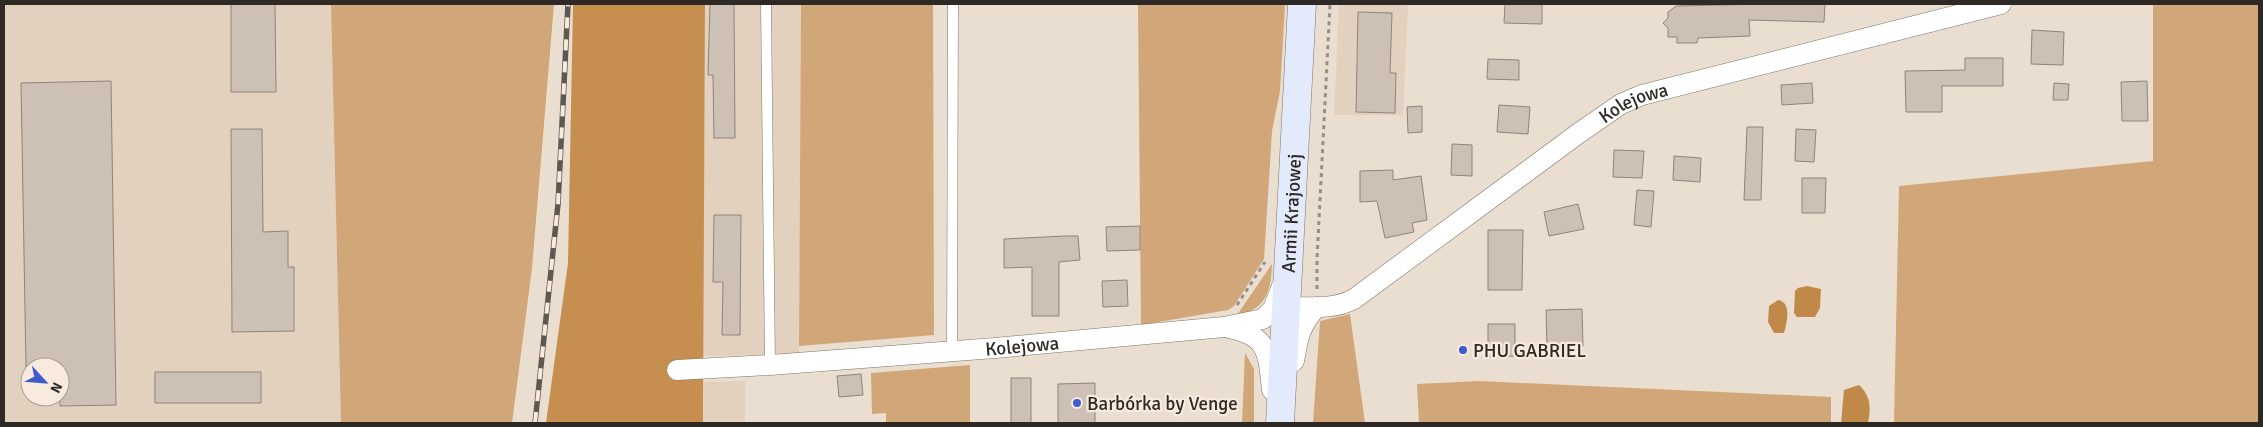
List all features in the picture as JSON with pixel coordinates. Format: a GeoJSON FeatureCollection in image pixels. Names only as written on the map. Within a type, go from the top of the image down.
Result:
{"type":"FeatureCollection","features":[{"type":"Feature","properties":{"kind":"street","name":"Armii Krajowej"},"geometry":{"type":"LineString","coordinates":[[1282,423],[1287,307],[1278,264],[1302,4]]}},
{"type":"Feature","properties":{"kind":"street","name":"Kolejowa"},"geometry":{"type":"LineString","coordinates":[[1287,307],[1317,301],[1343,304],[1354,299],[1498,191],[1621,104],[1642,95],[2001,4]]}},
{"type":"Feature","properties":{"kind":"street","name":"Kolejowa"},"geometry":{"type":"LineString","coordinates":[[676,370],[952,351],[1224,327],[1263,319],[1273,309],[1278,264]]}},
{"type":"Feature","properties":{"kind":"street"},"geometry":{"type":"LineString","coordinates":[[1278,264],[1300,292],[1317,301],[1298,335],[1282,423]]}},
{"type":"Feature","properties":{"kind":"street"},"geometry":{"type":"LineString","coordinates":[[1224,327],[1248,332],[1255,336],[1263,347],[1269,361],[1276,423]]}},
{"type":"Feature","properties":{"kind":"lane"},"geometry":{"type":"LineString","coordinates":[[766,4],[770,365]]}},
{"type":"Feature","properties":{"kind":"lane"},"geometry":{"type":"LineString","coordinates":[[952,351],[953,4]]}},
{"type":"Feature","properties":{"kind":"path"},"geometry":{"type":"LineString","coordinates":[[1317,301],[1317,259],[1330,4]]}},
{"type":"Feature","properties":{"kind":"path"},"geometry":{"type":"LineString","coordinates":[[1235,308],[1278,264]]}},
{"type":"Feature","properties":{"kind":"shaded area"},"geometry":{"type":"Polygon","coordinates":[[[4,4],[331,4],[341,423],[4,423],[4,4]]]}},
{"type":"Feature","properties":{"kind":"shaded area"},"geometry":{"type":"Polygon","coordinates":[[[331,4],[554,4],[532,268],[512,423],[341,423],[331,4]]]}},
{"type":"Feature","properties":{"kind":"shaded area"},"geometry":{"type":"Polygon","coordinates":[[[573,4],[705,4],[703,423],[546,423],[568,263],[573,4]]]}},
{"type":"Feature","properties":{"kind":"shaded area"},"geometry":{"type":"Polygon","coordinates":[[[705,4],[801,4],[799,354],[703,356],[705,4]]]}},
{"type":"Feature","properties":{"kind":"shaded area"},"geometry":{"type":"Polygon","coordinates":[[[801,4],[933,4],[934,335],[799,346],[801,4]]]}},
{"type":"Feature","properties":{"kind":"shaded area"},"geometry":{"type":"Polygon","coordinates":[[[1138,4],[1285,4],[1280,91],[1272,131],[1264,259],[1234,306],[1228,310],[1141,325],[1138,4]]]}},
{"type":"Feature","properties":{"kind":"shaded area"},"geometry":{"type":"Polygon","coordinates":[[[1339,4],[1408,4],[1403,115],[1334,115],[1339,4]]]}},
{"type":"Feature","properties":{"kind":"shaded area"},"geometry":{"type":"Polygon","coordinates":[[[2153,4],[2259,4],[2259,423],[1894,423],[1899,186],[2153,161],[2153,4]]]}},
{"type":"Feature","properties":{"kind":"shaded area"},"geometry":{"type":"Polygon","coordinates":[[[1272,264],[1268,291],[1261,304],[1255,309],[1237,315],[1272,264]]]}},
{"type":"Feature","properties":{"kind":"shaded area"},"geometry":{"type":"Polygon","coordinates":[[[1807,286],[1821,289],[1820,308],[1815,317],[1797,317],[1794,313],[1795,291],[1798,288],[1807,286]]]}},
{"type":"Feature","properties":{"kind":"shaded area"},"geometry":{"type":"Polygon","coordinates":[[[1778,300],[1787,309],[1784,333],[1774,333],[1768,322],[1769,306],[1778,300]]]}},
{"type":"Feature","properties":{"kind":"shaded area"},"geometry":{"type":"Polygon","coordinates":[[[1350,314],[1365,423],[1313,423],[1320,321],[1350,314]]]}},
{"type":"Feature","properties":{"kind":"shaded area"},"geometry":{"type":"Polygon","coordinates":[[[1245,353],[1254,369],[1254,423],[1242,423],[1245,353]]]}},
{"type":"Feature","properties":{"kind":"shaded area"},"geometry":{"type":"Polygon","coordinates":[[[970,365],[970,423],[886,423],[886,413],[872,414],[871,373],[970,365]]]}},
{"type":"Feature","properties":{"kind":"shaded area"},"geometry":{"type":"Polygon","coordinates":[[[745,381],[745,423],[703,423],[704,382],[745,381]]]}},
{"type":"Feature","properties":{"kind":"shaded area"},"geometry":{"type":"Polygon","coordinates":[[[1478,381],[1831,397],[1831,423],[1419,423],[1417,384],[1478,381]]]}},
{"type":"Feature","properties":{"kind":"shaded area"},"geometry":{"type":"Polygon","coordinates":[[[1859,385],[1866,393],[1869,402],[1868,423],[1841,423],[1844,390],[1859,385]]]}},
{"type":"Feature","properties":{"kind":"building"},"geometry":{"type":"Polygon","coordinates":[[[231,4],[275,4],[276,92],[231,92],[231,4]]]}},
{"type":"Feature","properties":{"kind":"building"},"geometry":{"type":"Polygon","coordinates":[[[710,4],[734,4],[735,138],[714,138],[713,75],[708,75],[710,4]]]}},
{"type":"Feature","properties":{"kind":"building"},"geometry":{"type":"Polygon","coordinates":[[[1505,4],[1542,4],[1542,24],[1504,23],[1505,4]]]}},
{"type":"Feature","properties":{"kind":"building"},"geometry":{"type":"Polygon","coordinates":[[[1825,4],[1824,22],[1749,20],[1750,36],[1698,38],[1697,43],[1677,43],[1677,37],[1668,37],[1668,28],[1663,23],[1668,18],[1668,12],[1676,6],[1825,4]]]}},
{"type":"Feature","properties":{"kind":"building"},"geometry":{"type":"Polygon","coordinates":[[[1358,12],[1392,13],[1390,73],[1396,73],[1395,113],[1356,112],[1358,12]]]}},
{"type":"Feature","properties":{"kind":"building"},"geometry":{"type":"Polygon","coordinates":[[[2032,30],[2064,32],[2063,65],[2031,64],[2032,30]]]}},
{"type":"Feature","properties":{"kind":"building"},"geometry":{"type":"Polygon","coordinates":[[[1965,58],[2003,58],[2003,86],[1942,86],[1942,112],[1906,112],[1905,71],[1965,70],[1965,58]]]}},
{"type":"Feature","properties":{"kind":"building"},"geometry":{"type":"Polygon","coordinates":[[[1488,59],[1519,60],[1519,80],[1487,79],[1488,59]]]}},
{"type":"Feature","properties":{"kind":"building"},"geometry":{"type":"Polygon","coordinates":[[[111,81],[116,405],[70,406],[70,357],[26,357],[21,83],[111,81]]]}},
{"type":"Feature","properties":{"kind":"building"},"geometry":{"type":"Polygon","coordinates":[[[2147,81],[2148,121],[2122,121],[2121,82],[2147,81]]]}},
{"type":"Feature","properties":{"kind":"building"},"geometry":{"type":"Polygon","coordinates":[[[1812,83],[1813,103],[1782,105],[1781,85],[1812,83]]]}},
{"type":"Feature","properties":{"kind":"building"},"geometry":{"type":"Polygon","coordinates":[[[2054,83],[2069,84],[2068,100],[2053,100],[2054,83]]]}},
{"type":"Feature","properties":{"kind":"building"},"geometry":{"type":"Polygon","coordinates":[[[1499,105],[1530,107],[1528,134],[1497,132],[1499,105]]]}},
{"type":"Feature","properties":{"kind":"building"},"geometry":{"type":"Polygon","coordinates":[[[1422,106],[1422,132],[1408,133],[1407,107],[1422,106]]]}},
{"type":"Feature","properties":{"kind":"building"},"geometry":{"type":"Polygon","coordinates":[[[1747,127],[1763,127],[1761,200],[1744,200],[1747,127]]]}},
{"type":"Feature","properties":{"kind":"building"},"geometry":{"type":"Polygon","coordinates":[[[231,129],[262,129],[263,232],[288,231],[288,267],[294,267],[294,331],[232,332],[231,129]]]}},
{"type":"Feature","properties":{"kind":"building"},"geometry":{"type":"Polygon","coordinates":[[[1796,129],[1816,130],[1814,162],[1795,161],[1796,129]]]}},
{"type":"Feature","properties":{"kind":"building"},"geometry":{"type":"Polygon","coordinates":[[[1452,144],[1472,145],[1472,176],[1451,175],[1452,144]]]}},
{"type":"Feature","properties":{"kind":"building"},"geometry":{"type":"Polygon","coordinates":[[[1614,150],[1644,151],[1642,178],[1613,177],[1614,150]]]}},
{"type":"Feature","properties":{"kind":"building"},"geometry":{"type":"Polygon","coordinates":[[[1674,156],[1701,158],[1700,182],[1673,180],[1674,156]]]}},
{"type":"Feature","properties":{"kind":"building"},"geometry":{"type":"Polygon","coordinates":[[[1393,170],[1393,180],[1421,176],[1427,220],[1412,223],[1414,232],[1385,238],[1377,201],[1360,202],[1360,171],[1393,170]]]}},
{"type":"Feature","properties":{"kind":"building"},"geometry":{"type":"Polygon","coordinates":[[[1802,178],[1826,178],[1825,213],[1802,213],[1802,178]]]}},
{"type":"Feature","properties":{"kind":"building"},"geometry":{"type":"Polygon","coordinates":[[[1637,190],[1654,191],[1651,227],[1634,225],[1637,190]]]}},
{"type":"Feature","properties":{"kind":"building"},"geometry":{"type":"Polygon","coordinates":[[[1578,204],[1584,229],[1549,236],[1544,212],[1578,204]]]}},
{"type":"Feature","properties":{"kind":"building"},"geometry":{"type":"Polygon","coordinates":[[[714,215],[741,215],[740,335],[722,335],[723,282],[713,282],[714,215]]]}},
{"type":"Feature","properties":{"kind":"building"},"geometry":{"type":"Polygon","coordinates":[[[1140,226],[1140,250],[1107,251],[1106,227],[1140,226]]]}},
{"type":"Feature","properties":{"kind":"building"},"geometry":{"type":"Polygon","coordinates":[[[1488,230],[1523,230],[1522,290],[1488,290],[1488,230]]]}},
{"type":"Feature","properties":{"kind":"building"},"geometry":{"type":"Polygon","coordinates":[[[1078,236],[1080,260],[1059,262],[1059,316],[1032,316],[1032,267],[1004,268],[1004,239],[1078,236]]]}},
{"type":"Feature","properties":{"kind":"building"},"geometry":{"type":"Polygon","coordinates":[[[1127,280],[1128,306],[1103,307],[1102,281],[1127,280]]]}},
{"type":"Feature","properties":{"kind":"building"},"geometry":{"type":"Polygon","coordinates":[[[1582,309],[1583,346],[1547,346],[1546,310],[1582,309]]]}},
{"type":"Feature","properties":{"kind":"building"},"geometry":{"type":"Polygon","coordinates":[[[1488,324],[1515,324],[1515,356],[1488,357],[1488,324]]]}},
{"type":"Feature","properties":{"kind":"building"},"geometry":{"type":"Polygon","coordinates":[[[155,372],[261,372],[261,403],[155,403],[155,372]]]}},
{"type":"Feature","properties":{"kind":"building"},"geometry":{"type":"Polygon","coordinates":[[[861,374],[863,395],[839,397],[837,376],[861,374]]]}},
{"type":"Feature","properties":{"kind":"building"},"geometry":{"type":"Polygon","coordinates":[[[1011,378],[1031,378],[1031,423],[1011,423],[1011,378]]]}},
{"type":"Feature","properties":{"kind":"building","name":"Barbórka by Venge"},"geometry":{"type":"Polygon","coordinates":[[[1095,383],[1095,423],[1058,423],[1058,384],[1095,383]]]}},
{"type":"Feature","properties":{"kind":"railway"},"geometry":{"type":"LineString","coordinates":[[535,423],[558,204],[568,4]]}},
{"type":"Feature","properties":{"kind":"place","name":"PHU GABRIEL"},"geometry":{"type":"Point","coordinates":[1463,350]}},
{"type":"Feature","properties":{"kind":"place","name":"Barbórka by Venge"},"geometry":{"type":"Point","coordinates":[1077,403]}}]}
